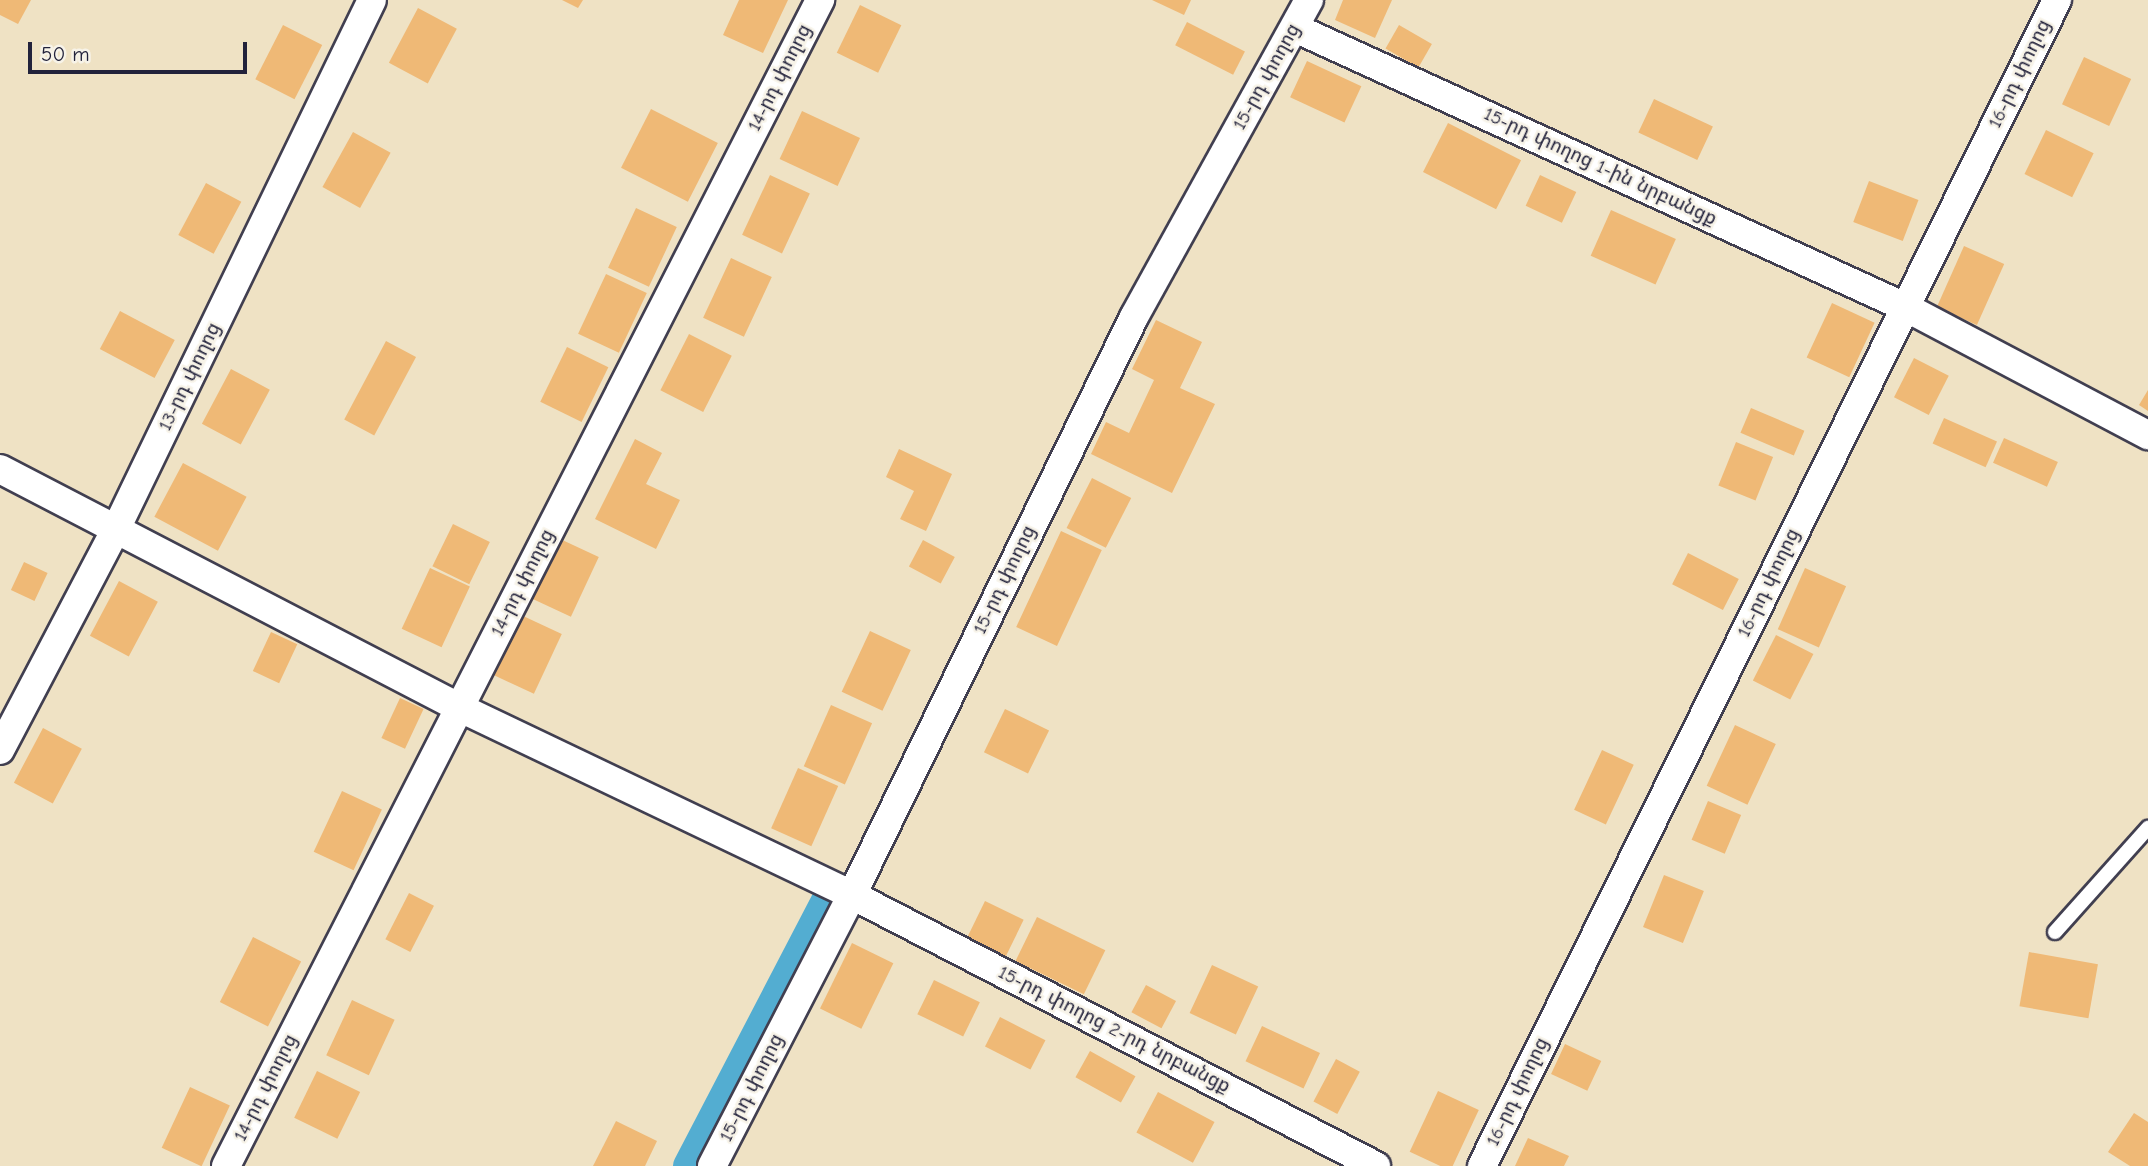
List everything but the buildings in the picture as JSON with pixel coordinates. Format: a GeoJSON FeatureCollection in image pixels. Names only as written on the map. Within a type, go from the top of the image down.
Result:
{"type":"FeatureCollection","features":[{"type":"Feature","properties":{"kind":"street","name":"13-րդ փողոց"},"geometry":{"type":"LineString","coordinates":[[0,750],[117,527],[372,0]]}},
{"type":"Feature","properties":{"kind":"street","name":"14-րդ փողոց"},"geometry":{"type":"LineString","coordinates":[[226,1166],[820,0]]}},
{"type":"Feature","properties":{"kind":"street","name":"15-րդ փողոց"},"geometry":{"type":"LineString","coordinates":[[712,1166],[852,895],[1134,317],[1309,0]]}},
{"type":"Feature","properties":{"kind":"street","name":"16-րդ փողոց"},"geometry":{"type":"LineString","coordinates":[[1482,1166],[2057,0]]}},
{"type":"Feature","properties":{"kind":"street","name":"15-րդ փողոց 1-ին նրբանցք"},"geometry":{"type":"LineString","coordinates":[[1295,28],[1905,307],[2148,435]]}},
{"type":"Feature","properties":{"kind":"street","name":"15-րդ փողոց 2-րդ նրբանցք"},"geometry":{"type":"LineString","coordinates":[[0,469],[117,527],[460,708],[852,895],[1376,1166]]}},
{"type":"Feature","properties":{"kind":"lane"},"geometry":{"type":"LineString","coordinates":[[2055,932],[2148,828]]}},
{"type":"Feature","properties":{"kind":"waterway"},"geometry":{"type":"LineString","coordinates":[[688,1166],[826,901]]}}]}
